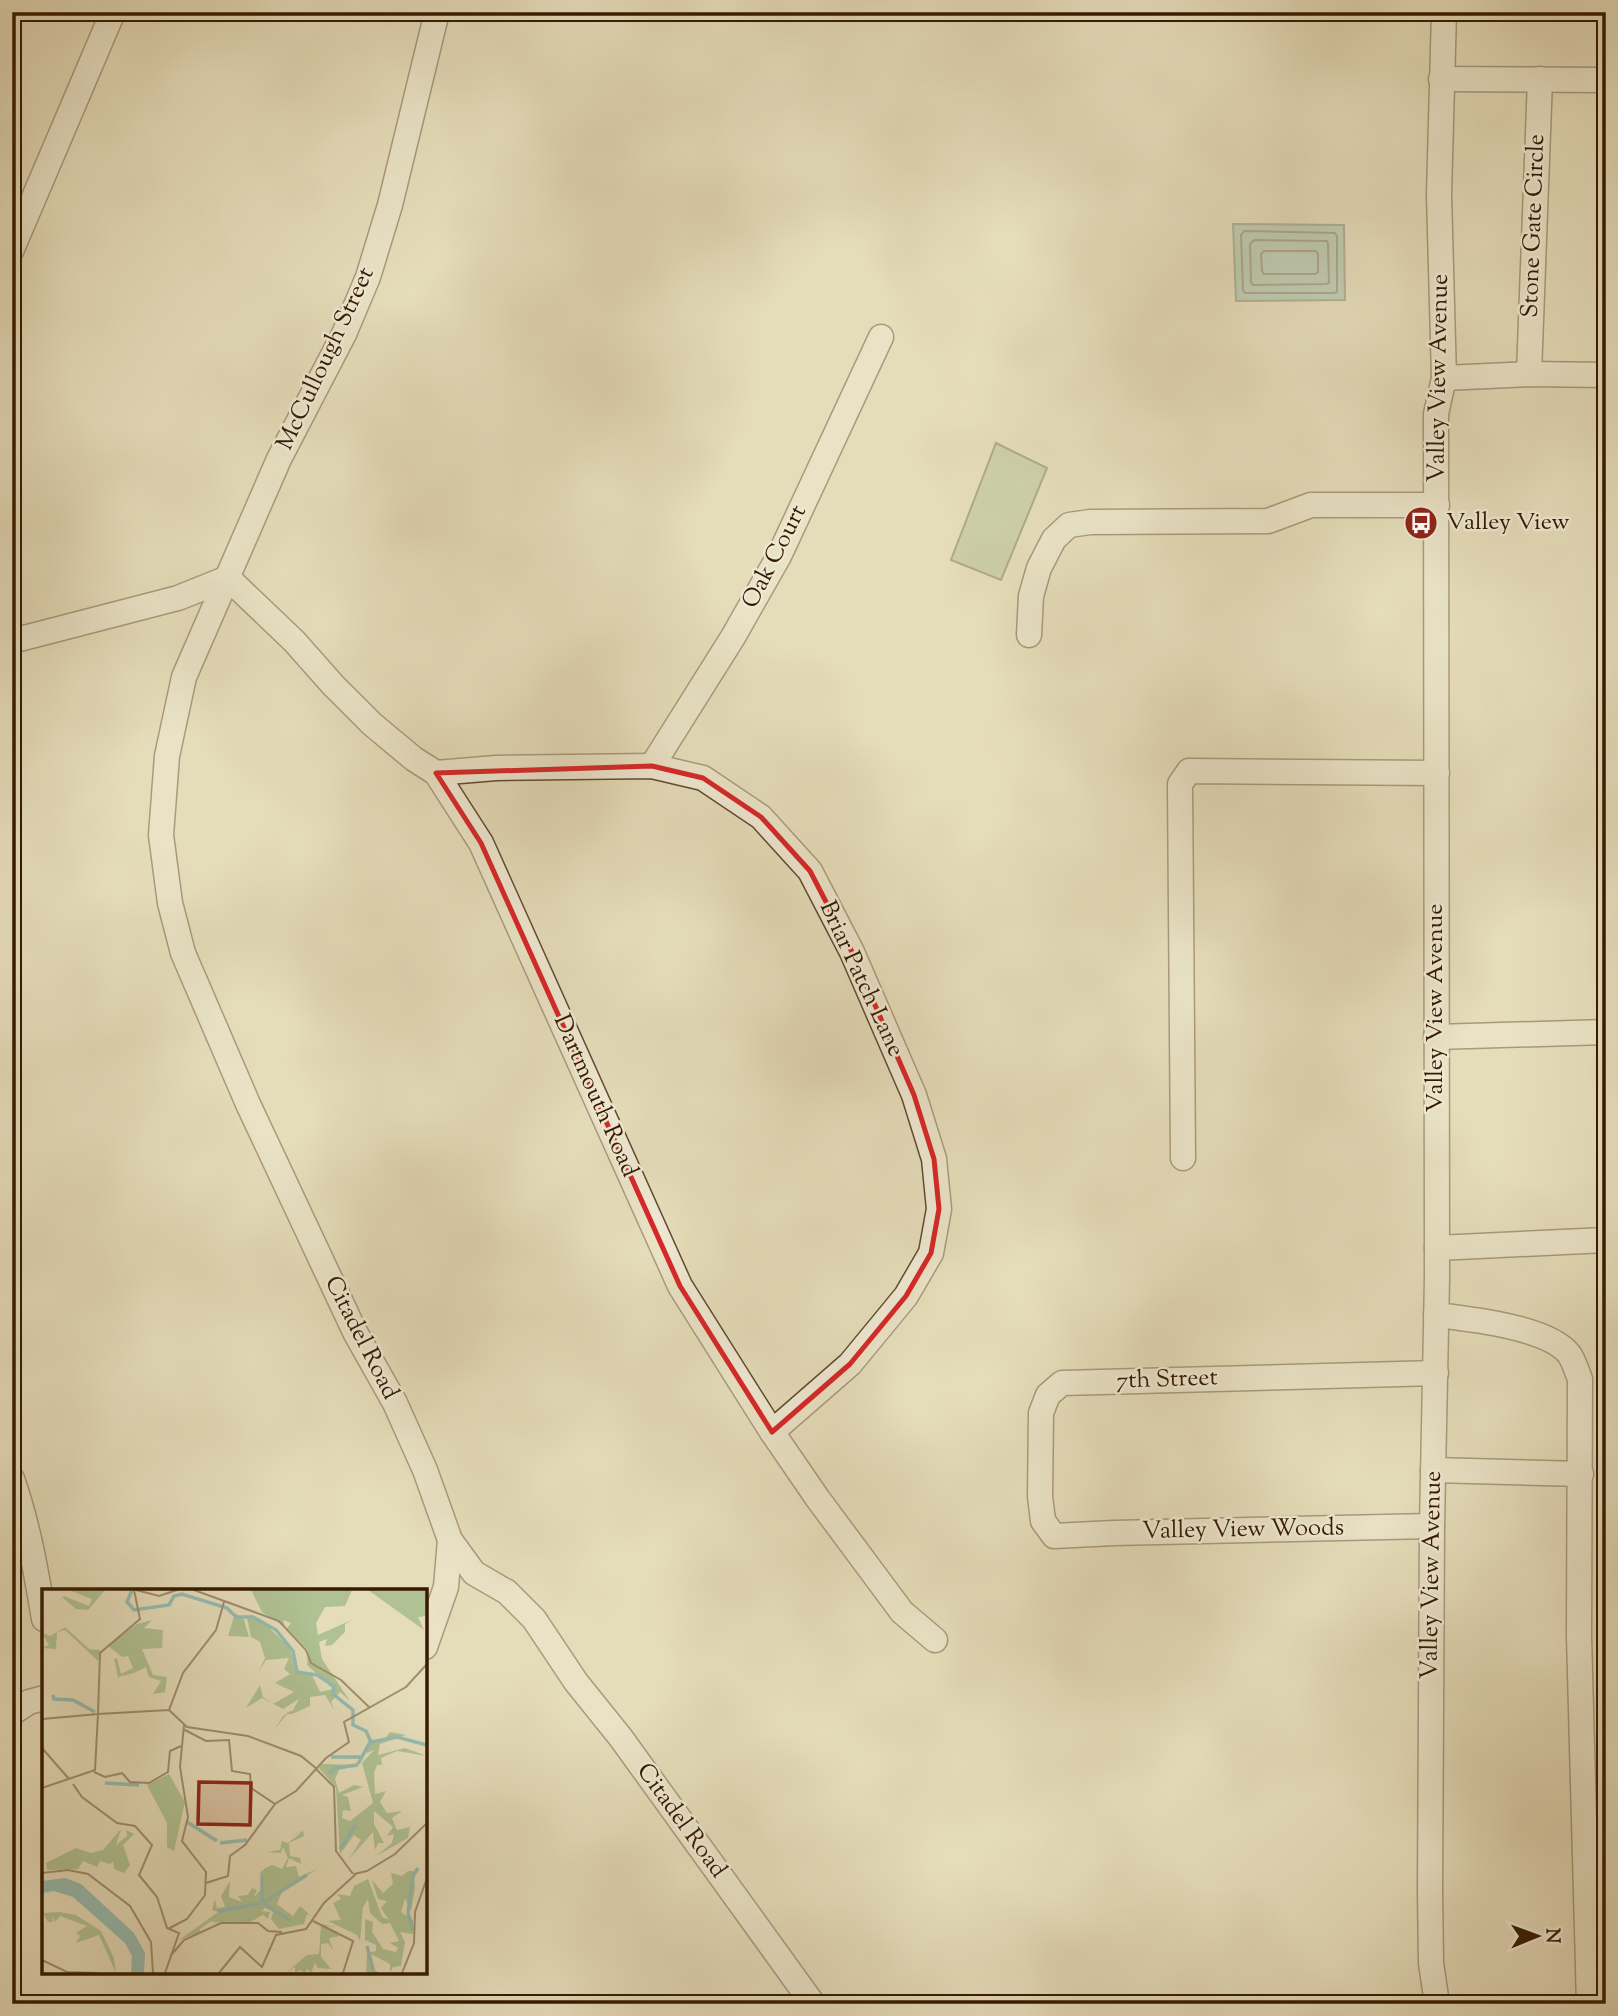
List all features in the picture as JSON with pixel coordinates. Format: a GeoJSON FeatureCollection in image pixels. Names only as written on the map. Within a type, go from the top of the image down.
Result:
{"type":"FeatureCollection","features":[{"type":"Feature","properties":{"kind":"street"},"geometry":{"type":"LineString","coordinates":[[12,249],[113,12]]}},
{"type":"Feature","properties":{"kind":"street","name":"McCullough Street"},"geometry":{"type":"LineString","coordinates":[[228,578],[279,459],[344,334],[368,277],[390,205],[437,12]]}},
{"type":"Feature","properties":{"kind":"street","name":"Valley View Avenue"},"geometry":{"type":"LineString","coordinates":[[1437,2004],[1431,1963],[1430,1927],[1432,1526],[1437,1248],[1436,414],[1444,378],[1439,195],[1444,12]]}},
{"type":"Feature","properties":{"kind":"street"},"geometry":{"type":"LineString","coordinates":[[1441,79],[1606,80]]}},
{"type":"Feature","properties":{"kind":"street","name":"Stone Gate Circle"},"geometry":{"type":"LineString","coordinates":[[1529,373],[1540,79]]}},
{"type":"Feature","properties":{"kind":"street","name":"Oak Court"},"geometry":{"type":"LineString","coordinates":[[652,766],[719,661],[779,556],[881,337]]}},
{"type":"Feature","properties":{"kind":"street"},"geometry":{"type":"LineString","coordinates":[[1444,378],[1529,373],[1606,375]]}},
{"type":"Feature","properties":{"kind":"street"},"geometry":{"type":"LineString","coordinates":[[1029,635],[1031,596],[1039,568],[1054,539],[1069,525],[1090,522],[1268,521],[1311,505],[1437,505]]}},
{"type":"Feature","properties":{"kind":"street"},"geometry":{"type":"LineString","coordinates":[[12,641],[178,598],[228,578]]}},
{"type":"Feature","properties":{"kind":"street","name":"Dartmouth Road"},"geometry":{"type":"LineString","coordinates":[[228,578],[294,641],[332,685],[372,724],[414,759],[436,773],[481,844],[680,1286],[772,1432],[818,1499],[902,1612],[935,1640]]}},
{"type":"Feature","properties":{"kind":"street","name":"Citadel Road"},"geometry":{"type":"LineString","coordinates":[[228,578],[184,677],[167,756],[161,835],[170,903],[183,953],[248,1104],[355,1332],[395,1403],[425,1470],[450,1540],[474,1573],[507,1591],[534,1619],[576,1682],[628,1748],[813,2004]]}},
{"type":"Feature","properties":{"kind":"street","name":"Briar Patch Lane"},"geometry":{"type":"LineString","coordinates":[[436,773],[496,768],[652,766],[704,778],[761,817],[810,872],[852,953],[909,1083],[934,1159],[939,1209],[931,1252],[906,1296],[850,1364],[772,1432]]}},
{"type":"Feature","properties":{"kind":"street"},"geometry":{"type":"LineString","coordinates":[[1183,1158],[1180,784],[1189,771],[1437,773]]}},
{"type":"Feature","properties":{"kind":"street"},"geometry":{"type":"LineString","coordinates":[[1436,1037],[1606,1032]]}},
{"type":"Feature","properties":{"kind":"street"},"geometry":{"type":"LineString","coordinates":[[1437,1248],[1606,1240]]}},
{"type":"Feature","properties":{"kind":"street"},"geometry":{"type":"LineString","coordinates":[[1436,1315],[1518,1329],[1549,1339],[1569,1354],[1580,1379],[1579,1636],[1589,2004]]}},
{"type":"Feature","properties":{"kind":"street","name":"7th Street"},"geometry":{"type":"LineString","coordinates":[[1054,1536],[1043,1521],[1040,1496],[1041,1413],[1048,1395],[1062,1383],[1436,1373]]}},
{"type":"Feature","properties":{"kind":"street"},"geometry":{"type":"LineString","coordinates":[[1433,1470],[1581,1474]]}},
{"type":"Feature","properties":{"kind":"street"},"geometry":{"type":"LineString","coordinates":[[12,1479],[22,1508],[42,1608]]}},
{"type":"Feature","properties":{"kind":"street","name":"Valley View Woods"},"geometry":{"type":"LineString","coordinates":[[1054,1536],[1114,1532],[1432,1526]]}},
{"type":"Feature","properties":{"kind":"street"},"geometry":{"type":"LineString","coordinates":[[427,1641],[446,1587],[450,1540]]}},
{"type":"Feature","properties":{"kind":"street"},"geometry":{"type":"LineString","coordinates":[[12,1713],[29,1702],[42,1699]]}},
{"type":"Feature","properties":{"kind":"highlighted area"},"geometry":{"type":"Polygon","coordinates":[[[652,766],[703,778],[761,817],[810,871],[852,952],[914,1095],[934,1159],[939,1209],[931,1253],[906,1296],[850,1364],[772,1432],[680,1286],[481,843],[436,773],[652,766]]]}},
{"type":"Feature","properties":{"kind":"green space"},"geometry":{"type":"Polygon","coordinates":[[[996,443],[1047,468],[1001,580],[951,560],[996,443]]]}},
{"type":"Feature","properties":{"kind":"water"},"geometry":{"type":"Polygon","coordinates":[[[1233,224],[1344,225],[1345,300],[1236,301],[1233,224]]]}},
{"type":"Feature","properties":{"kind":"place","name":"Valley View"},"geometry":{"type":"Point","coordinates":[1421,523]}}]}
